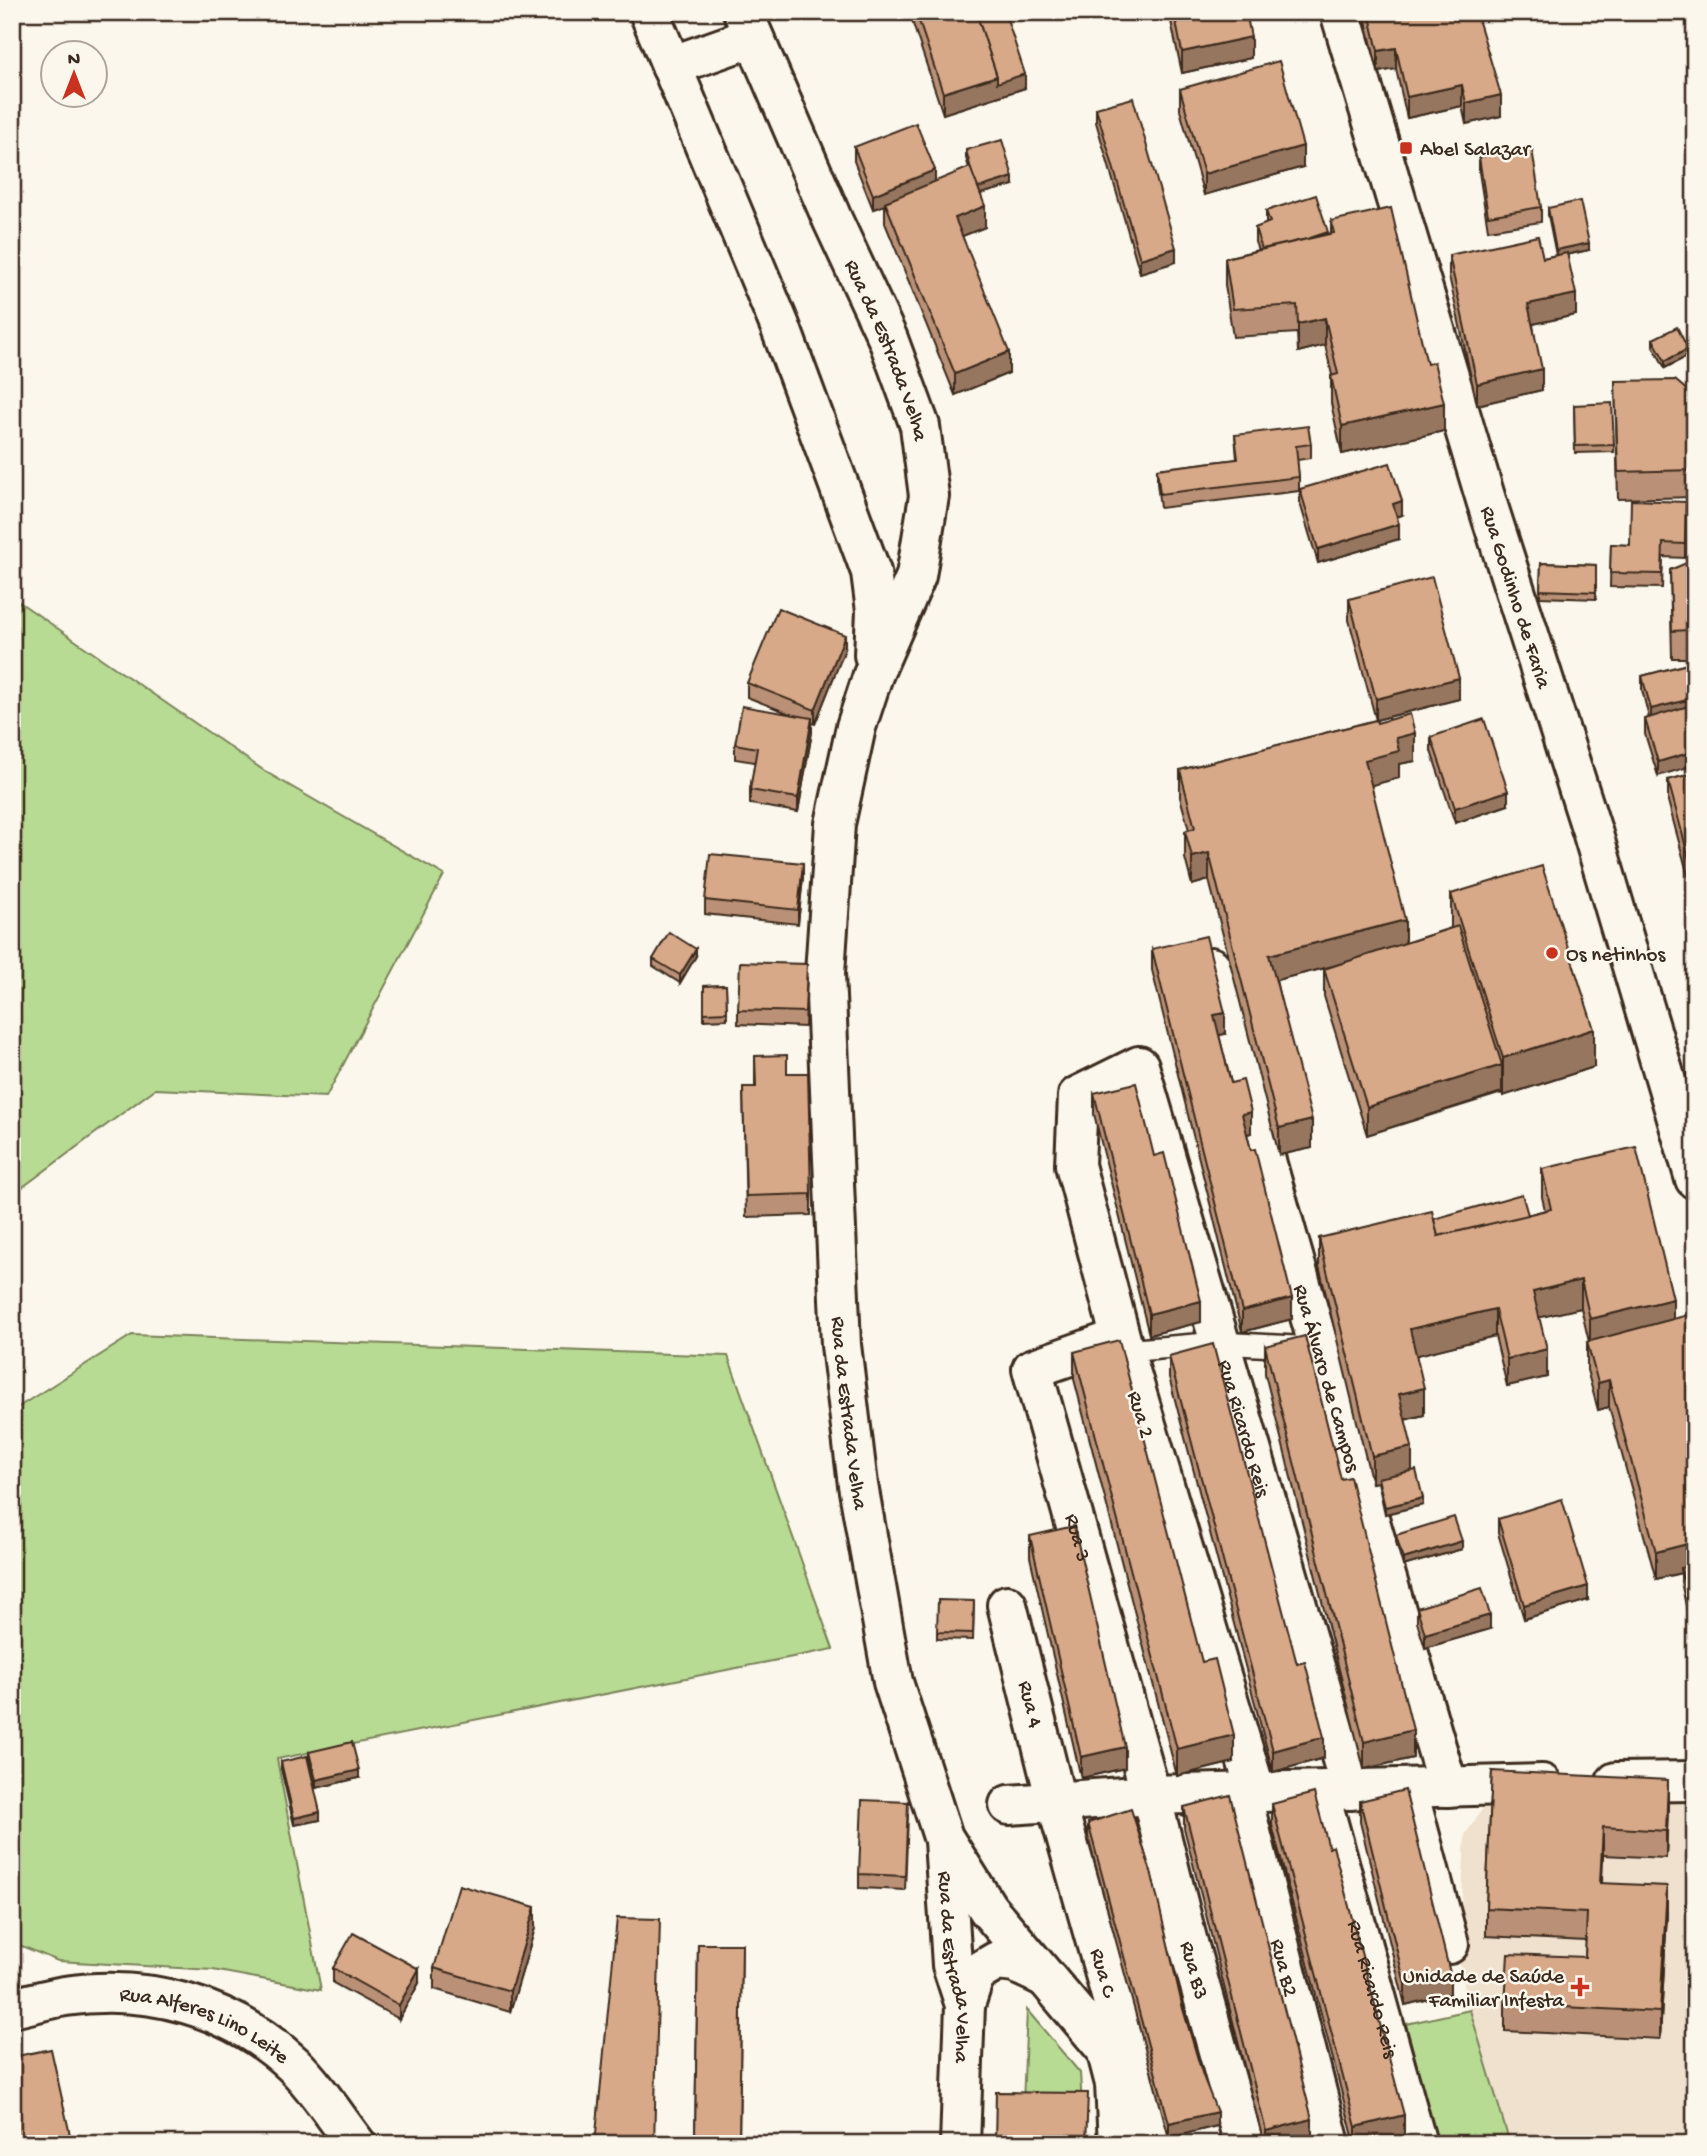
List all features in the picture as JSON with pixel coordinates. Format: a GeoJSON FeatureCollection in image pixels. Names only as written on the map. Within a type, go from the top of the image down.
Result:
{"type":"FeatureCollection","features":[{"type":"Feature","properties":{"kind":"street","name":"Rua da Estrada Velha"},"geometry":{"type":"LineString","coordinates":[[649,12],[779,326],[871,572],[876,611],[873,675]]}},
{"type":"Feature","properties":{"kind":"street","name":"Rua Godinho de Faria"},"geometry":{"type":"LineString","coordinates":[[1340,12],[1486,500],[1592,831],[1695,1179]]}},
{"type":"Feature","properties":{"kind":"street","name":"Rua da Estrada Velha"},"geometry":{"type":"LineString","coordinates":[[671,66],[748,24],[833,221],[888,339],[920,426],[929,496],[916,576],[873,675],[856,727],[835,824],[825,973],[841,1345],[858,1485],[893,1682],[944,1840],[951,1965],[965,2005],[960,2144]]}},
{"type":"Feature","properties":{"kind":"street","name":"Rua Álvaro de Campos"},"geometry":{"type":"LineString","coordinates":[[1211,967],[1448,1787]]}},
{"type":"Feature","properties":{"kind":"street","name":"Rua Ricardo Reis"},"geometry":{"type":"LineString","coordinates":[[1139,1066],[1219,1343],[1335,1791],[1417,2144]]}},
{"type":"Feature","properties":{"kind":"street","name":"Rua 2"},"geometry":{"type":"LineString","coordinates":[[1139,1066],[1078,1096],[1075,1165],[1122,1344],[1248,1792]]}},
{"type":"Feature","properties":{"kind":"street","name":"Rua 3"},"geometry":{"type":"LineString","coordinates":[[1122,1344],[1032,1368],[1151,1794]]}},
{"type":"Feature","properties":{"kind":"street","name":"Rua 4"},"geometry":{"type":"LineString","coordinates":[[1006,1605],[1056,1801]]}},
{"type":"Feature","properties":{"kind":"street"},"geometry":{"type":"LineString","coordinates":[[1009,1805],[1151,1794],[1695,1781]]}},
{"type":"Feature","properties":{"kind":"street"},"geometry":{"type":"LineString","coordinates":[[1407,1788],[1449,1944]]}},
{"type":"Feature","properties":{"kind":"street","name":"Rua B2"},"geometry":{"type":"LineString","coordinates":[[1248,1792],[1331,2144]]}},
{"type":"Feature","properties":{"kind":"street","name":"Rua B3"},"geometry":{"type":"LineString","coordinates":[[1151,1794],[1187,1939],[1244,2144]]}},
{"type":"Feature","properties":{"kind":"street","name":"Rua C"},"geometry":{"type":"LineString","coordinates":[[1056,1801],[1153,2144]]}},
{"type":"Feature","properties":{"kind":"street"},"geometry":{"type":"LineString","coordinates":[[944,1840],[989,1909],[1106,2049],[1115,2084],[1118,2144]]}},
{"type":"Feature","properties":{"kind":"street"},"geometry":{"type":"LineString","coordinates":[[965,2005],[975,1974],[997,1961],[1014,1963],[1047,1978]]}},
{"type":"Feature","properties":{"kind":"street","name":"Rua Alferes Lino Leite"},"geometry":{"type":"LineString","coordinates":[[12,2008],[65,1996],[137,1993],[201,2006],[256,2034],[295,2066],[356,2144]]}},
{"type":"Feature","properties":{"kind":"lane"},"geometry":{"type":"LineString","coordinates":[[1122,1344],[1219,1343],[1319,1348]]}},
{"type":"Feature","properties":{"kind":"shaded area","name":"Unidade de Saúde Familiar Infesta"},"geometry":{"type":"Polygon","coordinates":[[[1695,1798],[1695,2144],[1510,2144],[1470,2010],[1459,1963],[1465,1835],[1487,1802],[1695,1798]]]}},
{"type":"Feature","properties":{"kind":"green space"},"geometry":{"type":"Polygon","coordinates":[[[12,597],[266,772],[444,875],[326,1097],[155,1089],[12,1195],[12,597]]]}},
{"type":"Feature","properties":{"kind":"green space"},"geometry":{"type":"Polygon","coordinates":[[[132,1335],[728,1356],[833,1649],[277,1759],[321,1990],[213,1970],[58,1961],[12,1942],[12,1411],[132,1335]]]}},
{"type":"Feature","properties":{"kind":"green space"},"geometry":{"type":"Polygon","coordinates":[[[1027,2010],[1080,2073],[1082,2107],[1023,2103],[1027,2010]]]}},
{"type":"Feature","properties":{"kind":"green space"},"geometry":{"type":"Polygon","coordinates":[[[1470,2010],[1510,2144],[1437,2144],[1406,2024],[1470,2010]]]}},
{"type":"Feature","properties":{"kind":"building"},"geometry":{"type":"Polygon","coordinates":[[[916,12],[976,12],[997,76],[943,93],[916,12]]]}},
{"type":"Feature","properties":{"kind":"building"},"geometry":{"type":"Polygon","coordinates":[[[976,12],[996,12],[997,15],[1005,13],[1025,74],[997,83],[976,12]]]}},
{"type":"Feature","properties":{"kind":"building"},"geometry":{"type":"Polygon","coordinates":[[[1174,12],[1246,12],[1251,37],[1182,52],[1174,12]]]}},
{"type":"Feature","properties":{"kind":"building"},"geometry":{"type":"Polygon","coordinates":[[[1369,12],[1476,12],[1501,95],[1466,103],[1462,85],[1407,97],[1396,48],[1378,51],[1369,12]]]}},
{"type":"Feature","properties":{"kind":"building"},"geometry":{"type":"Polygon","coordinates":[[[1279,61],[1303,146],[1204,174],[1180,89],[1279,61]]]}},
{"type":"Feature","properties":{"kind":"building"},"geometry":{"type":"Polygon","coordinates":[[[1133,98],[1176,248],[1140,259],[1096,108],[1133,98]]]}},
{"type":"Feature","properties":{"kind":"building"},"geometry":{"type":"Polygon","coordinates":[[[916,123],[935,170],[873,195],[854,147],[916,123]]]}},
{"type":"Feature","properties":{"kind":"building"},"geometry":{"type":"Polygon","coordinates":[[[1002,140],[1013,177],[978,188],[966,150],[1002,140]]]}},
{"type":"Feature","properties":{"kind":"building"},"geometry":{"type":"Polygon","coordinates":[[[1532,149],[1541,207],[1488,216],[1479,157],[1532,149]]]}},
{"type":"Feature","properties":{"kind":"building"},"geometry":{"type":"Polygon","coordinates":[[[970,167],[985,206],[955,218],[1009,352],[955,374],[885,202],[970,167]]]}},
{"type":"Feature","properties":{"kind":"building"},"geometry":{"type":"Polygon","coordinates":[[[1316,195],[1328,232],[1262,249],[1255,228],[1270,222],[1266,211],[1316,195]]]}},
{"type":"Feature","properties":{"kind":"building"},"geometry":{"type":"Polygon","coordinates":[[[1580,201],[1589,243],[1556,250],[1548,208],[1580,201]]]}},
{"type":"Feature","properties":{"kind":"building"},"geometry":{"type":"Polygon","coordinates":[[[1391,208],[1427,364],[1434,362],[1444,403],[1342,426],[1331,376],[1338,374],[1325,318],[1298,324],[1297,305],[1233,309],[1225,258],[1334,233],[1331,221],[1391,208]]]}},
{"type":"Feature","properties":{"kind":"building"},"geometry":{"type":"Polygon","coordinates":[[[1538,236],[1543,258],[1567,253],[1576,294],[1528,304],[1542,369],[1477,384],[1449,255],[1538,236]]]}},
{"type":"Feature","properties":{"kind":"building"},"geometry":{"type":"Polygon","coordinates":[[[1677,327],[1688,349],[1665,361],[1653,339],[1677,327]]]}},
{"type":"Feature","properties":{"kind":"building"},"geometry":{"type":"Polygon","coordinates":[[[1675,380],[1695,397],[1695,470],[1618,472],[1615,381],[1675,380]]]}},
{"type":"Feature","properties":{"kind":"building"},"geometry":{"type":"Polygon","coordinates":[[[1612,403],[1614,445],[1575,446],[1574,405],[1612,403]]]}},
{"type":"Feature","properties":{"kind":"building"},"geometry":{"type":"Polygon","coordinates":[[[1308,426],[1311,444],[1296,446],[1299,477],[1160,494],[1157,469],[1238,459],[1235,435],[1308,426]]]}},
{"type":"Feature","properties":{"kind":"building"},"geometry":{"type":"Polygon","coordinates":[[[1390,463],[1402,501],[1393,504],[1399,524],[1318,549],[1300,489],[1390,463]]]}},
{"type":"Feature","properties":{"kind":"building"},"geometry":{"type":"Polygon","coordinates":[[[1631,500],[1686,502],[1685,544],[1663,543],[1662,574],[1610,573],[1611,544],[1630,545],[1631,500]]]}},
{"type":"Feature","properties":{"kind":"building"},"geometry":{"type":"Polygon","coordinates":[[[1695,561],[1695,628],[1672,631],[1670,570],[1695,561]]]}},
{"type":"Feature","properties":{"kind":"building"},"geometry":{"type":"Polygon","coordinates":[[[1541,563],[1596,565],[1596,592],[1540,590],[1541,563]]]}},
{"type":"Feature","properties":{"kind":"building"},"geometry":{"type":"Polygon","coordinates":[[[1432,577],[1459,678],[1376,699],[1349,599],[1432,577]]]}},
{"type":"Feature","properties":{"kind":"building"},"geometry":{"type":"Polygon","coordinates":[[[778,608],[845,635],[815,710],[747,683],[778,608]]]}},
{"type":"Feature","properties":{"kind":"building"},"geometry":{"type":"Polygon","coordinates":[[[1695,662],[1695,698],[1651,709],[1642,676],[1695,662]]]}},
{"type":"Feature","properties":{"kind":"building"},"geometry":{"type":"Polygon","coordinates":[[[1695,704],[1695,751],[1658,762],[1645,719],[1695,704]]]}},
{"type":"Feature","properties":{"kind":"building"},"geometry":{"type":"Polygon","coordinates":[[[742,706],[812,718],[798,798],[750,790],[757,748],[735,744],[742,706]]]}},
{"type":"Feature","properties":{"kind":"building"},"geometry":{"type":"Polygon","coordinates":[[[1410,714],[1415,733],[1396,738],[1399,751],[1365,760],[1405,920],[1269,955],[1312,1120],[1279,1128],[1209,853],[1192,857],[1185,831],[1195,828],[1180,770],[1376,720],[1377,723],[1410,714]]]}},
{"type":"Feature","properties":{"kind":"building"},"geometry":{"type":"Polygon","coordinates":[[[1484,719],[1508,791],[1455,808],[1431,737],[1484,719]]]}},
{"type":"Feature","properties":{"kind":"building"},"geometry":{"type":"Polygon","coordinates":[[[1695,773],[1695,881],[1668,780],[1695,773]]]}},
{"type":"Feature","properties":{"kind":"building"},"geometry":{"type":"Polygon","coordinates":[[[710,854],[803,863],[798,910],[705,900],[710,854]]]}},
{"type":"Feature","properties":{"kind":"building"},"geometry":{"type":"Polygon","coordinates":[[[1542,866],[1594,1029],[1503,1058],[1451,894],[1542,866]]]}},
{"type":"Feature","properties":{"kind":"building"},"geometry":{"type":"Polygon","coordinates":[[[1458,926],[1502,1065],[1367,1107],[1324,969],[1458,926]]]}},
{"type":"Feature","properties":{"kind":"building"},"geometry":{"type":"Polygon","coordinates":[[[669,932],[696,949],[680,975],[653,959],[669,932]]]}},
{"type":"Feature","properties":{"kind":"building"},"geometry":{"type":"Polygon","coordinates":[[[1206,936],[1225,1013],[1214,1015],[1231,1083],[1243,1080],[1251,1112],[1242,1114],[1251,1150],[1255,1149],[1292,1298],[1242,1311],[1152,949],[1206,936]]]}},
{"type":"Feature","properties":{"kind":"building"},"geometry":{"type":"Polygon","coordinates":[[[740,962],[807,964],[805,1012],[738,1010],[740,962]]]}},
{"type":"Feature","properties":{"kind":"building"},"geometry":{"type":"Polygon","coordinates":[[[726,985],[727,1012],[704,1013],[704,986],[726,985]]]}},
{"type":"Feature","properties":{"kind":"building"},"geometry":{"type":"Polygon","coordinates":[[[787,1055],[787,1073],[808,1073],[811,1194],[746,1196],[743,1087],[756,1087],[755,1056],[787,1055]]]}},
{"type":"Feature","properties":{"kind":"building"},"geometry":{"type":"Polygon","coordinates":[[[1136,1083],[1154,1156],[1164,1153],[1201,1301],[1149,1314],[1094,1093],[1136,1083]]]}},
{"type":"Feature","properties":{"kind":"building"},"geometry":{"type":"Polygon","coordinates":[[[1636,1147],[1673,1299],[1590,1319],[1581,1280],[1533,1292],[1547,1349],[1507,1359],[1495,1309],[1410,1329],[1424,1388],[1399,1394],[1412,1447],[1372,1456],[1319,1238],[1432,1211],[1438,1236],[1551,1209],[1542,1169],[1636,1147]]]}},
{"type":"Feature","properties":{"kind":"building"},"geometry":{"type":"Polygon","coordinates":[[[1522,1194],[1528,1215],[1438,1236],[1434,1219],[1522,1194]]]}},
{"type":"Feature","properties":{"kind":"building"},"geometry":{"type":"Polygon","coordinates":[[[1688,1315],[1695,1339],[1695,1542],[1656,1552],[1609,1380],[1598,1383],[1587,1342],[1688,1315]]]}},
{"type":"Feature","properties":{"kind":"building"},"geometry":{"type":"Polygon","coordinates":[[[1305,1336],[1341,1479],[1350,1477],[1413,1730],[1364,1742],[1265,1346],[1305,1336]]]}},
{"type":"Feature","properties":{"kind":"building"},"geometry":{"type":"Polygon","coordinates":[[[1119,1340],[1202,1662],[1215,1659],[1234,1735],[1177,1749],[1074,1352],[1119,1340]]]}},
{"type":"Feature","properties":{"kind":"building"},"geometry":{"type":"Polygon","coordinates":[[[1213,1344],[1297,1664],[1305,1662],[1324,1737],[1273,1751],[1169,1356],[1213,1344]]]}},
{"type":"Feature","properties":{"kind":"building"},"geometry":{"type":"Polygon","coordinates":[[[1416,1470],[1423,1498],[1385,1507],[1378,1478],[1416,1470]]]}},
{"type":"Feature","properties":{"kind":"building"},"geometry":{"type":"Polygon","coordinates":[[[1562,1499],[1588,1586],[1524,1605],[1498,1519],[1562,1499]]]}},
{"type":"Feature","properties":{"kind":"building"},"geometry":{"type":"Polygon","coordinates":[[[1454,1517],[1462,1541],[1403,1559],[1396,1535],[1454,1517]]]}},
{"type":"Feature","properties":{"kind":"building"},"geometry":{"type":"Polygon","coordinates":[[[1074,1526],[1125,1747],[1081,1757],[1030,1536],[1074,1526]]]}},
{"type":"Feature","properties":{"kind":"building"},"geometry":{"type":"Polygon","coordinates":[[[1695,1565],[1695,1615],[1691,1616],[1681,1568],[1695,1565]]]}},
{"type":"Feature","properties":{"kind":"building"},"geometry":{"type":"Polygon","coordinates":[[[1482,1588],[1490,1615],[1425,1634],[1417,1608],[1482,1588]]]}},
{"type":"Feature","properties":{"kind":"building"},"geometry":{"type":"Polygon","coordinates":[[[938,1600],[974,1601],[973,1633],[937,1632],[938,1600]]]}},
{"type":"Feature","properties":{"kind":"building"},"geometry":{"type":"Polygon","coordinates":[[[352,1742],[359,1770],[316,1780],[309,1752],[352,1742]]]}},
{"type":"Feature","properties":{"kind":"building"},"geometry":{"type":"Polygon","coordinates":[[[307,1756],[320,1812],[294,1818],[281,1762],[307,1756]]]}},
{"type":"Feature","properties":{"kind":"building"},"geometry":{"type":"Polygon","coordinates":[[[1492,1771],[1668,1780],[1666,1831],[1603,1827],[1600,1883],[1667,1886],[1660,2012],[1505,2004],[1508,1954],[1585,1957],[1587,1913],[1486,1908],[1492,1771]]]}},
{"type":"Feature","properties":{"kind":"building"},"geometry":{"type":"Polygon","coordinates":[[[1405,1790],[1450,1973],[1405,1984],[1360,1801],[1405,1790]]]}},
{"type":"Feature","properties":{"kind":"building"},"geometry":{"type":"Polygon","coordinates":[[[1314,1793],[1329,1848],[1333,1846],[1404,2115],[1356,2127],[1272,1804],[1314,1793]]]}},
{"type":"Feature","properties":{"kind":"building"},"geometry":{"type":"Polygon","coordinates":[[[1230,1795],[1312,2119],[1266,2131],[1184,1807],[1230,1795]]]}},
{"type":"Feature","properties":{"kind":"building"},"geometry":{"type":"Polygon","coordinates":[[[862,1800],[908,1802],[905,1876],[859,1874],[862,1800]]]}},
{"type":"Feature","properties":{"kind":"building"},"geometry":{"type":"Polygon","coordinates":[[[1131,1809],[1152,1875],[1183,2009],[1217,2112],[1169,2123],[1088,1823],[1131,1809]]]}},
{"type":"Feature","properties":{"kind":"building"},"geometry":{"type":"Polygon","coordinates":[[[459,1885],[535,1907],[510,1991],[434,1968],[459,1885]]]}},
{"type":"Feature","properties":{"kind":"building"},"geometry":{"type":"Polygon","coordinates":[[[617,1918],[660,1919],[654,2144],[595,2144],[617,1918]]]}},
{"type":"Feature","properties":{"kind":"building"},"geometry":{"type":"Polygon","coordinates":[[[353,1933],[419,1969],[399,2005],[333,1968],[353,1933]]]}},
{"type":"Feature","properties":{"kind":"building"},"geometry":{"type":"Polygon","coordinates":[[[698,1944],[742,1944],[739,2138],[695,2137],[698,1944]]]}},
{"type":"Feature","properties":{"kind":"building"},"geometry":{"type":"Polygon","coordinates":[[[51,2049],[72,2144],[17,2144],[14,2129],[12,2130],[12,2057],[51,2049]]]}},
{"type":"Feature","properties":{"kind":"building"},"geometry":{"type":"Polygon","coordinates":[[[996,2092],[1088,2093],[1086,2144],[995,2144],[996,2092]]]}},
{"type":"Feature","properties":{"kind":"place","name":"Abel Salazar"},"geometry":{"type":"Point","coordinates":[1406,148]}},
{"type":"Feature","properties":{"kind":"place","name":"Os netinhos"},"geometry":{"type":"Point","coordinates":[1552,953]}},
{"type":"Feature","properties":{"kind":"place","name":"Unidade de Saúde Familiar Infesta"},"geometry":{"type":"Point","coordinates":[1580,1987]}}]}
